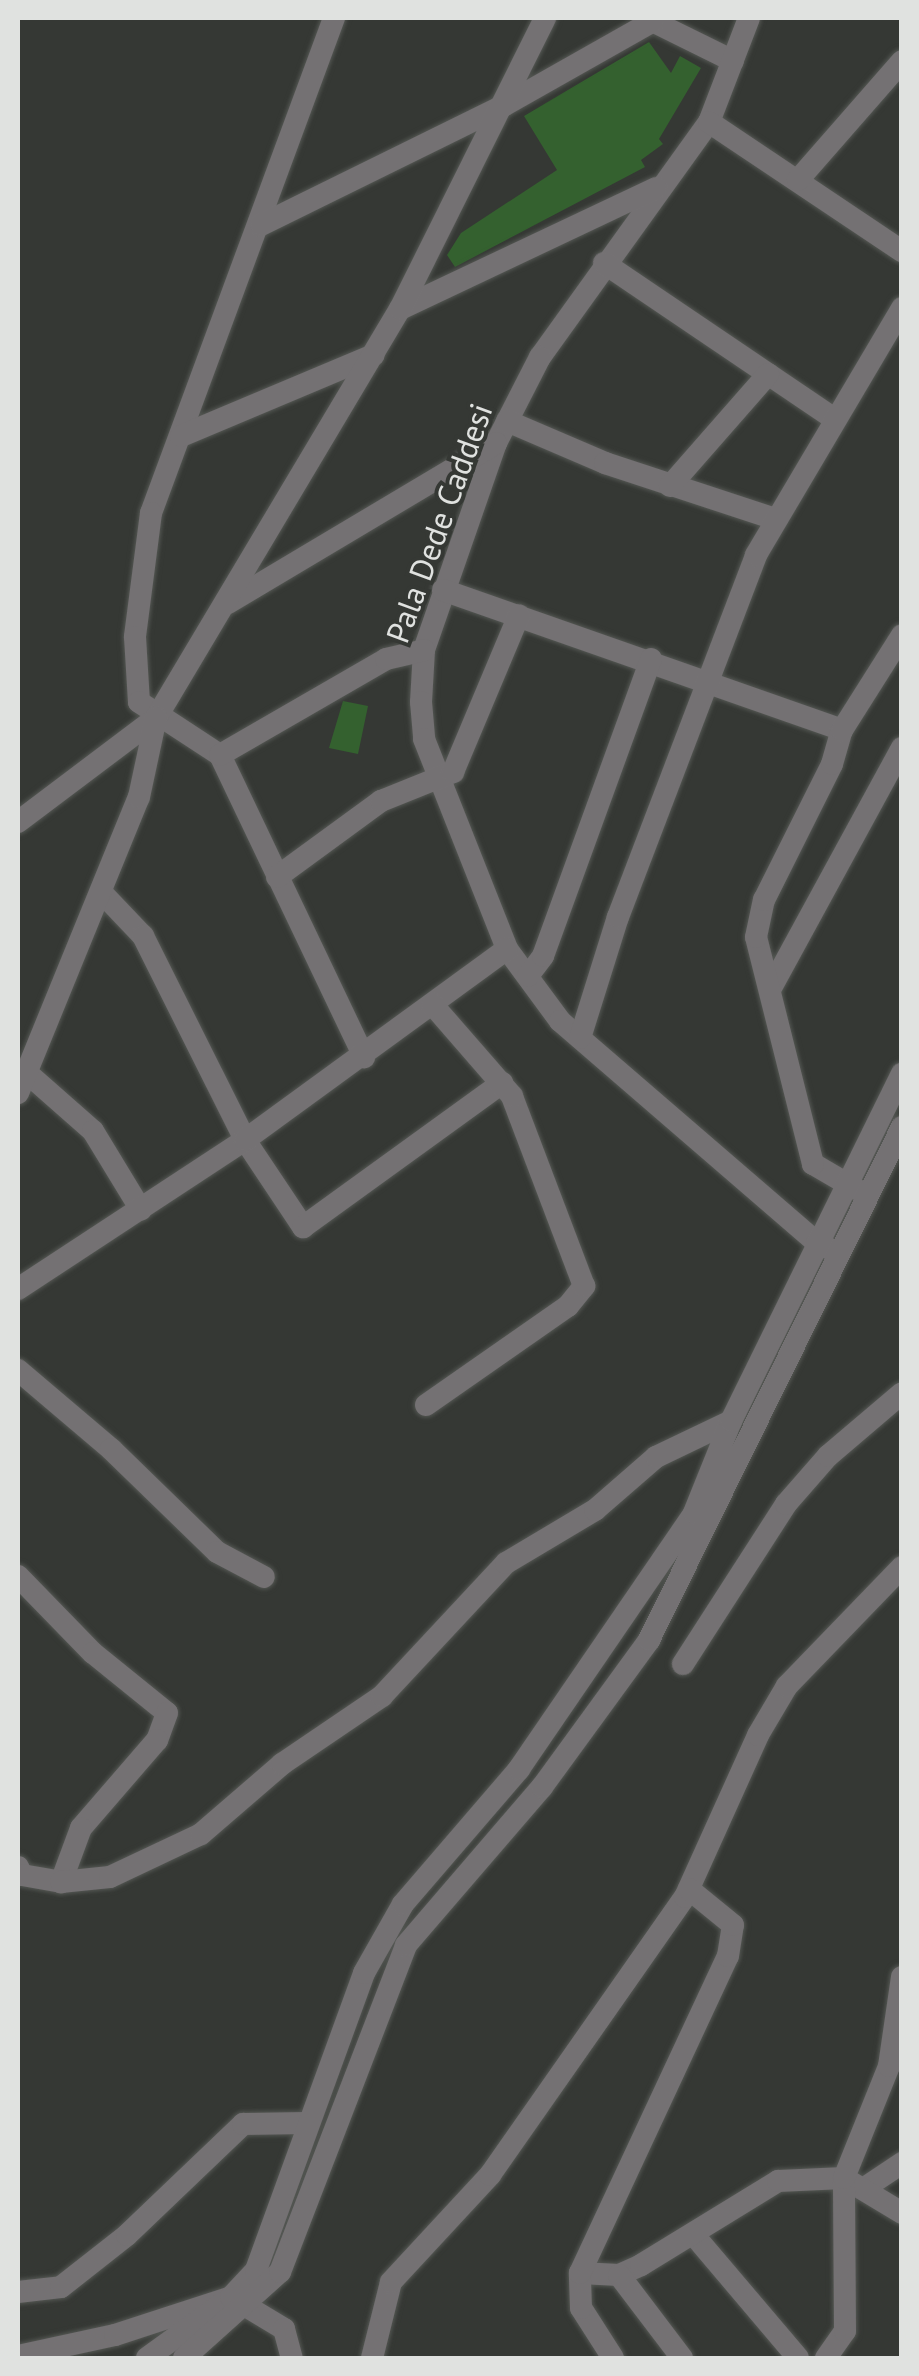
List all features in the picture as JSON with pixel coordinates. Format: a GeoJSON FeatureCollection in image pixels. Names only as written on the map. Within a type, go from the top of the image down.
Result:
{"type":"FeatureCollection","features":[{"type":"Feature","properties":{"kind":"street"},"geometry":{"type":"LineString","coordinates":[[140,1210],[94,1131],[22,1082],[103,894],[140,796],[156,718],[400,309],[545,18]]}},
{"type":"Feature","properties":{"kind":"street","name":"Pala Dede Caddesi"},"geometry":{"type":"LineString","coordinates":[[749,18],[709,122],[659,186],[540,358],[496,443],[424,650],[424,739],[507,950],[580,1038],[827,1248]]}},
{"type":"Feature","properties":{"kind":"street"},"geometry":{"type":"LineString","coordinates":[[261,224],[503,106],[649,19],[733,61]]}},
{"type":"Feature","properties":{"kind":"street"},"geometry":{"type":"LineString","coordinates":[[339,21],[151,513],[135,637],[137,693],[156,718],[220,755],[364,1057]]}},
{"type":"Feature","properties":{"kind":"street"},"geometry":{"type":"LineString","coordinates":[[798,180],[902,61]]}},
{"type":"Feature","properties":{"kind":"street"},"geometry":{"type":"LineString","coordinates":[[709,122],[902,251]]}},
{"type":"Feature","properties":{"kind":"street"},"geometry":{"type":"LineString","coordinates":[[400,309],[659,186]]}},
{"type":"Feature","properties":{"kind":"street"},"geometry":{"type":"LineString","coordinates":[[604,263],[833,418]]}},
{"type":"Feature","properties":{"kind":"street"},"geometry":{"type":"LineString","coordinates":[[580,1038],[618,917],[772,518],[902,308]]}},
{"type":"Feature","properties":{"kind":"street"},"geometry":{"type":"LineString","coordinates":[[181,436],[374,354]]}},
{"type":"Feature","properties":{"kind":"street"},"geometry":{"type":"LineString","coordinates":[[670,486],[768,374]]}},
{"type":"Feature","properties":{"kind":"street"},"geometry":{"type":"LineString","coordinates":[[507,421],[670,486],[772,518]]}},
{"type":"Feature","properties":{"kind":"street"},"geometry":{"type":"LineString","coordinates":[[226,604],[496,443]]}},
{"type":"Feature","properties":{"kind":"street"},"geometry":{"type":"LineString","coordinates":[[444,590],[651,659],[842,730]]}},
{"type":"Feature","properties":{"kind":"street"},"geometry":{"type":"LineString","coordinates":[[277,877],[381,801],[440,780],[456,767],[519,615]]}},
{"type":"Feature","properties":{"kind":"street"},"geometry":{"type":"LineString","coordinates":[[868,1194],[813,1164],[772,986],[756,937],[764,900],[832,764],[842,730],[902,635]]}},
{"type":"Feature","properties":{"kind":"street"},"geometry":{"type":"LineString","coordinates":[[220,755],[386,659],[424,650]]}},
{"type":"Feature","properties":{"kind":"street"},"geometry":{"type":"LineString","coordinates":[[528,976],[543,956],[651,659]]}},
{"type":"Feature","properties":{"kind":"street"},"geometry":{"type":"LineString","coordinates":[[18,822],[156,718]]}},
{"type":"Feature","properties":{"kind":"street"},"geometry":{"type":"LineString","coordinates":[[772,986],[902,748]]}},
{"type":"Feature","properties":{"kind":"street"},"geometry":{"type":"LineString","coordinates":[[103,894],[144,936],[245,1140],[303,1226],[502,1083]]}},
{"type":"Feature","properties":{"kind":"street"},"geometry":{"type":"LineString","coordinates":[[18,1290],[245,1140],[507,950]]}},
{"type":"Feature","properties":{"kind":"street"},"geometry":{"type":"LineString","coordinates":[[426,1405],[568,1306],[584,1286],[502,1083],[433,1005]]}},
{"type":"Feature","properties":{"kind":"street"},"geometry":{"type":"LineString","coordinates":[[147,2358],[280,2272],[406,1944],[542,1787],[649,1640],[827,1248],[846,1184],[902,1074]]}},
{"type":"Feature","properties":{"kind":"street"},"geometry":{"type":"LineString","coordinates":[[184,2358],[238,2302],[256,2270],[364,1973],[404,1904],[519,1770],[683,1529],[731,1420],[827,1248],[868,1194],[902,1127]]}},
{"type":"Feature","properties":{"kind":"street"},"geometry":{"type":"LineString","coordinates":[[18,1370],[110,1448],[217,1552],[264,1577]]}},
{"type":"Feature","properties":{"kind":"street"},"geometry":{"type":"LineString","coordinates":[[683,1664],[786,1504],[828,1456],[902,1393]]}},
{"type":"Feature","properties":{"kind":"street"},"geometry":{"type":"LineString","coordinates":[[18,1867],[22,1875],[62,1882],[110,1877],[201,1834],[282,1764],[382,1696],[506,1563],[594,1510],[656,1457],[731,1420]]}},
{"type":"Feature","properties":{"kind":"street"},"geometry":{"type":"LineString","coordinates":[[372,2358],[391,2282],[490,2176],[689,1889],[758,1735],[787,1686],[902,1567]]}},
{"type":"Feature","properties":{"kind":"street"},"geometry":{"type":"LineString","coordinates":[[18,1576],[94,1653],[166,1713],[157,1740],[81,1828],[62,1882]]}},
{"type":"Feature","properties":{"kind":"street"},"geometry":{"type":"LineString","coordinates":[[612,2358],[581,2308],[580,2272],[728,1956],[733,1925],[689,1889]]}},
{"type":"Feature","properties":{"kind":"street"},"geometry":{"type":"LineString","coordinates":[[826,2358],[845,2331],[840,2257],[853,2184],[889,2066],[902,1977]]}},
{"type":"Feature","properties":{"kind":"street"},"geometry":{"type":"LineString","coordinates":[[18,2292],[61,2286],[126,2235],[243,2124],[306,2124]]}},
{"type":"Feature","properties":{"kind":"street"},"geometry":{"type":"LineString","coordinates":[[580,2272],[618,2275],[778,2181],[853,2184],[902,2163]]}},
{"type":"Feature","properties":{"kind":"street"},"geometry":{"type":"LineString","coordinates":[[853,2184],[902,2213]]}},
{"type":"Feature","properties":{"kind":"street"},"geometry":{"type":"LineString","coordinates":[[693,2234],[798,2358]]}},
{"type":"Feature","properties":{"kind":"street"},"geometry":{"type":"LineString","coordinates":[[618,2275],[682,2358]]}},
{"type":"Feature","properties":{"kind":"street"},"geometry":{"type":"LineString","coordinates":[[18,2356],[238,2302],[284,2329],[292,2358]]}},
{"type":"Feature","properties":{"kind":"building"},"geometry":{"type":"Polygon","coordinates":[[[649,42],[671,73],[680,56],[701,68],[659,139],[663,144],[641,160],[645,167],[455,267],[447,255],[461,233],[557,170],[524,116],[649,42]]]}},
{"type":"Feature","properties":{"kind":"building"},"geometry":{"type":"Polygon","coordinates":[[[343,701],[368,706],[358,754],[329,748],[343,701]]]}}]}
